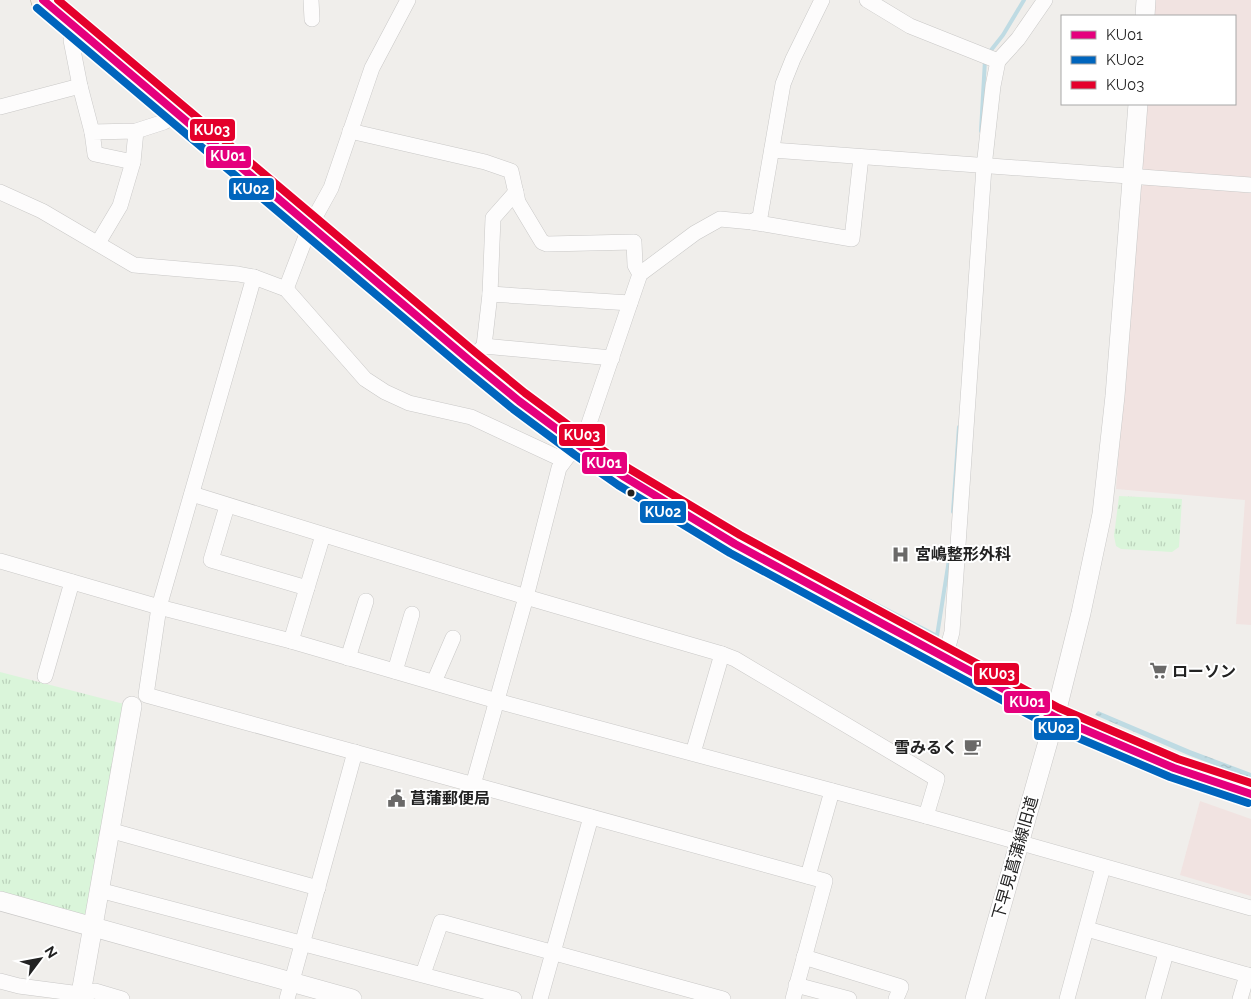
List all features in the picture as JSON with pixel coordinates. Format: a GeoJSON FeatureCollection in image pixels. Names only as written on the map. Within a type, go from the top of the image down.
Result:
{"type":"FeatureCollection","features":[{"type":"Feature","properties":{"kind":"main road"},"geometry":{"type":"LineString","coordinates":[[42,0],[310,226],[477,353],[519,401],[574,451],[623,476],[735,544],[1055,717],[1174,768],[1251,794]]}},
{"type":"Feature","properties":{"kind":"street"},"geometry":{"type":"LineString","coordinates":[[311,0],[312,19]]}},
{"type":"Feature","properties":{"kind":"street"},"geometry":{"type":"LineString","coordinates":[[286,289],[310,226],[330,188],[372,68],[408,0]]}},
{"type":"Feature","properties":{"kind":"street"},"geometry":{"type":"LineString","coordinates":[[752,222],[760,217],[783,84],[822,0]]}},
{"type":"Feature","properties":{"kind":"street"},"geometry":{"type":"LineString","coordinates":[[867,0],[910,26],[998,61]]}},
{"type":"Feature","properties":{"kind":"street"},"geometry":{"type":"LineString","coordinates":[[945,658],[952,632],[984,167],[993,86],[998,61],[1018,39],[1045,0]]}},
{"type":"Feature","properties":{"kind":"street"},"geometry":{"type":"LineString","coordinates":[[1145,15],[1146,0]]}},
{"type":"Feature","properties":{"kind":"street"},"geometry":{"type":"LineString","coordinates":[[76,28],[72,40],[95,154],[132,162]]}},
{"type":"Feature","properties":{"kind":"street"},"geometry":{"type":"LineString","coordinates":[[0,107],[80,86]]}},
{"type":"Feature","properties":{"kind":"street","name":"下早見菖蒲線旧道"},"geometry":{"type":"LineString","coordinates":[[975,999],[1055,717],[1081,613],[1102,514],[1115,396],[1138,105]]}},
{"type":"Feature","properties":{"kind":"street"},"geometry":{"type":"LineString","coordinates":[[92,132],[136,131],[164,122],[177,114]]}},
{"type":"Feature","properties":{"kind":"street"},"geometry":{"type":"LineString","coordinates":[[98,244],[120,206],[132,162],[136,131]]}},
{"type":"Feature","properties":{"kind":"street"},"geometry":{"type":"LineString","coordinates":[[350,131],[507,168],[511,171],[518,202],[542,242],[546,244],[634,242],[636,265],[640,274]]}},
{"type":"Feature","properties":{"kind":"street"},"geometry":{"type":"LineString","coordinates":[[772,150],[984,167],[1251,185]]}},
{"type":"Feature","properties":{"kind":"street"},"geometry":{"type":"LineString","coordinates":[[473,785],[526,598],[559,468],[574,451],[612,358],[640,274],[695,233],[720,219],[752,222],[852,239],[861,157]]}},
{"type":"Feature","properties":{"kind":"street"},"geometry":{"type":"LineString","coordinates":[[0,192],[42,211],[134,265],[238,274],[254,277],[286,289],[365,379],[385,392],[409,403],[471,417],[557,457],[574,451]]}},
{"type":"Feature","properties":{"kind":"street"},"geometry":{"type":"LineString","coordinates":[[516,192],[493,218],[490,294],[477,353],[612,358]]}},
{"type":"Feature","properties":{"kind":"street"},"geometry":{"type":"LineString","coordinates":[[254,277],[159,607],[146,695],[826,881],[794,992],[848,999]]}},
{"type":"Feature","properties":{"kind":"street"},"geometry":{"type":"LineString","coordinates":[[490,294],[630,303]]}},
{"type":"Feature","properties":{"kind":"street"},"geometry":{"type":"LineString","coordinates":[[192,494],[526,598],[735,659],[936,779],[926,816]]}},
{"type":"Feature","properties":{"kind":"street"},"geometry":{"type":"LineString","coordinates":[[227,506],[211,560],[307,588]]}},
{"type":"Feature","properties":{"kind":"street"},"geometry":{"type":"LineString","coordinates":[[291,642],[323,535]]}},
{"type":"Feature","properties":{"kind":"street"},"geometry":{"type":"LineString","coordinates":[[0,561],[497,701],[926,816],[1251,908]]}},
{"type":"Feature","properties":{"kind":"street"},"geometry":{"type":"LineString","coordinates":[[45,676],[72,582]]}},
{"type":"Feature","properties":{"kind":"street"},"geometry":{"type":"LineString","coordinates":[[348,658],[366,602]]}},
{"type":"Feature","properties":{"kind":"street"},"geometry":{"type":"LineString","coordinates":[[395,671],[412,614]]}},
{"type":"Feature","properties":{"kind":"street"},"geometry":{"type":"LineString","coordinates":[[434,682],[453,638]]}},
{"type":"Feature","properties":{"kind":"street"},"geometry":{"type":"LineString","coordinates":[[693,753],[722,654]]}},
{"type":"Feature","properties":{"kind":"street"},"geometry":{"type":"LineString","coordinates":[[80,997],[132,706]]}},
{"type":"Feature","properties":{"kind":"street"},"geometry":{"type":"LineString","coordinates":[[289,991],[355,752]]}},
{"type":"Feature","properties":{"kind":"street"},"geometry":{"type":"LineString","coordinates":[[808,876],[832,791]]}},
{"type":"Feature","properties":{"kind":"street"},"geometry":{"type":"LineString","coordinates":[[540,999],[591,817]]}},
{"type":"Feature","properties":{"kind":"street"},"geometry":{"type":"LineString","coordinates":[[110,830],[318,888]]}},
{"type":"Feature","properties":{"kind":"street"},"geometry":{"type":"LineString","coordinates":[[1067,999],[1103,867]]}},
{"type":"Feature","properties":{"kind":"street"},"geometry":{"type":"LineString","coordinates":[[99,890],[303,942],[514,999]]}},
{"type":"Feature","properties":{"kind":"street"},"geometry":{"type":"LineString","coordinates":[[0,901],[92,927],[289,991],[352,999]]}},
{"type":"Feature","properties":{"kind":"street"},"geometry":{"type":"LineString","coordinates":[[423,974],[441,922],[723,999]]}},
{"type":"Feature","properties":{"kind":"street"},"geometry":{"type":"LineString","coordinates":[[1087,929],[1166,953],[1249,975],[1240,999]]}},
{"type":"Feature","properties":{"kind":"street"},"geometry":{"type":"LineString","coordinates":[[1153,999],[1166,953]]}},
{"type":"Feature","properties":{"kind":"street"},"geometry":{"type":"LineString","coordinates":[[804,957],[900,987],[896,999]]}},
{"type":"Feature","properties":{"kind":"street"},"geometry":{"type":"LineString","coordinates":[[0,981],[17,992],[80,997],[95,991],[122,999]]}},
{"type":"Feature","properties":{"kind":"shaded area"},"geometry":{"type":"Polygon","coordinates":[[[1153,0],[1251,0],[1251,180],[1145,173],[1141,166],[1145,105],[1236,105],[1236,15],[1152,15],[1153,0]]]}},
{"type":"Feature","properties":{"kind":"shaded area"},"geometry":{"type":"Polygon","coordinates":[[[1146,183],[1251,193],[1251,625],[1236,624],[1245,500],[1116,489],[1138,189],[1146,183]]]}},
{"type":"Feature","properties":{"kind":"shaded area"},"geometry":{"type":"Polygon","coordinates":[[[1200,801],[1251,819],[1251,896],[1180,875],[1200,801]]]}},
{"type":"Feature","properties":{"kind":"green space"},"geometry":{"type":"Polygon","coordinates":[[[1119,496],[1182,499],[1179,547],[1172,552],[1121,549],[1116,546],[1114,536],[1119,496]]]}},
{"type":"Feature","properties":{"kind":"green space"},"geometry":{"type":"Polygon","coordinates":[[[0,672],[124,704],[87,921],[0,896],[0,672]]]}},
{"type":"Feature","properties":{"kind":"water"},"geometry":{"type":"Polygon","coordinates":[[[1098,711],[1190,750],[1251,773],[1251,779],[1188,755],[1095,715],[1098,711]]]}},
{"type":"Feature","properties":{"kind":"waterway"},"geometry":{"type":"LineString","coordinates":[[63,0],[202,119]]}},
{"type":"Feature","properties":{"kind":"waterway"},"geometry":{"type":"LineString","coordinates":[[988,54],[1003,35],[1024,0]]}},
{"type":"Feature","properties":{"kind":"waterway"},"geometry":{"type":"LineString","coordinates":[[981,131],[985,60]]}},
{"type":"Feature","properties":{"kind":"waterway"},"geometry":{"type":"LineString","coordinates":[[523,389],[575,428]]}},
{"type":"Feature","properties":{"kind":"waterway"},"geometry":{"type":"LineString","coordinates":[[953,512],[959,427]]}},
{"type":"Feature","properties":{"kind":"waterway"},"geometry":{"type":"LineString","coordinates":[[699,508],[766,547],[937,636],[951,547]]}},
{"type":"Feature","properties":{"kind":"transit line","name":"KU01"},"geometry":{"type":"LineString","coordinates":[[43,0],[469,360],[519,401],[623,476],[735,544],[1055,717],[1174,768],[1251,794]]}},
{"type":"Feature","properties":{"kind":"transit line","name":"KU03"},"geometry":{"type":"LineString","coordinates":[[58,0],[475,352],[525,393],[628,468],[740,535],[1059,708],[1178,759],[1251,783]]}},
{"type":"Feature","properties":{"kind":"transit line","name":"KU02"},"geometry":{"type":"LineString","coordinates":[[37,8],[463,368],[513,409],[618,485],[730,553],[1050,726],[1170,777],[1248,803]]}},
{"type":"Feature","properties":{"kind":"place","name":"宮嶋整形外科"},"geometry":{"type":"Point","coordinates":[901,554]}},
{"type":"Feature","properties":{"kind":"place","name":"ローソン"},"geometry":{"type":"Point","coordinates":[1158,671]}},
{"type":"Feature","properties":{"kind":"place","name":"雪みるく"},"geometry":{"type":"Point","coordinates":[972,747]}},
{"type":"Feature","properties":{"kind":"place","name":"菖蒲郵便局"},"geometry":{"type":"Point","coordinates":[396,798]}}]}
